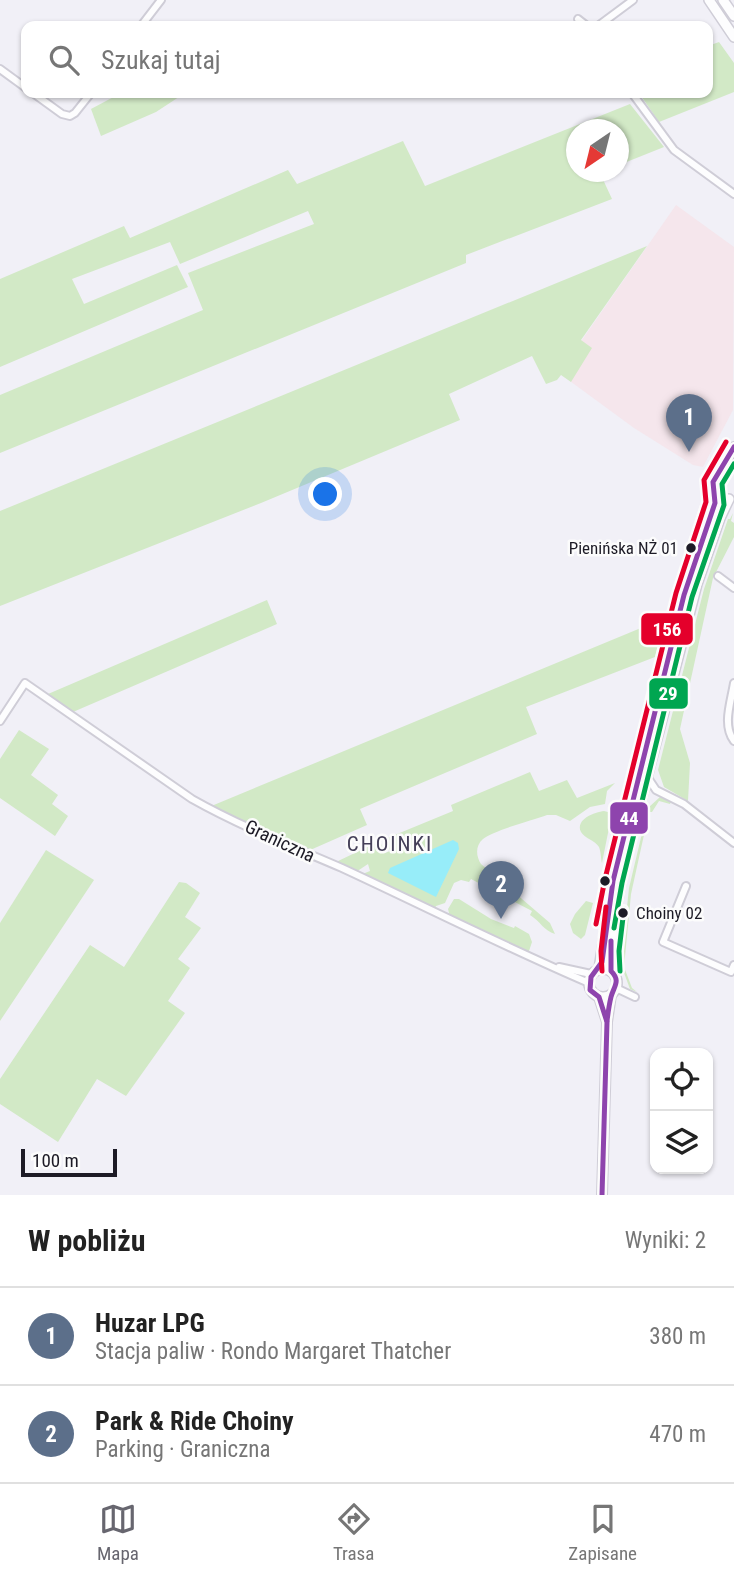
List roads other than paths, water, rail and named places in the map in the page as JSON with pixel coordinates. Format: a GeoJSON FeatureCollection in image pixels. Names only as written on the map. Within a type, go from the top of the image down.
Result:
{"type":"FeatureCollection","features":[{"type":"Feature","properties":{"kind":"street"},"geometry":{"type":"LineString","coordinates":[[145,21],[161,0]]}},
{"type":"Feature","properties":{"kind":"street"},"geometry":{"type":"LineString","coordinates":[[605,21],[633,0]]}},
{"type":"Feature","properties":{"kind":"street"},"geometry":{"type":"LineString","coordinates":[[709,0],[734,37]]}},
{"type":"Feature","properties":{"kind":"street"},"geometry":{"type":"LineString","coordinates":[[723,0],[734,16]]}},
{"type":"Feature","properties":{"kind":"street"},"geometry":{"type":"LineString","coordinates":[[0,69],[21,84]]}},
{"type":"Feature","properties":{"kind":"street"},"geometry":{"type":"LineString","coordinates":[[40,98],[62,114],[70,116],[87,98]]}},
{"type":"Feature","properties":{"kind":"street"},"geometry":{"type":"LineString","coordinates":[[636,98],[669,145],[734,194]]}},
{"type":"Feature","properties":{"kind":"street"},"geometry":{"type":"LineString","coordinates":[[607,1022],[599,997],[592,992],[593,975],[611,891],[684,595],[715,503],[715,479],[734,447]]}},
{"type":"Feature","properties":{"kind":"street"},"geometry":{"type":"LineString","coordinates":[[602,1195],[607,1022],[617,979],[611,971],[610,951],[616,905],[697,584],[721,514],[731,499],[720,498],[714,492]]}},
{"type":"Feature","properties":{"kind":"street"},"geometry":{"type":"LineString","coordinates":[[718,576],[734,588]]}},
{"type":"Feature","properties":{"kind":"street","name":"Graniczna"},"geometry":{"type":"LineString","coordinates":[[0,721],[25,683],[192,799],[211,809],[292,848],[340,867],[529,958],[593,975]]}},
{"type":"Feature","properties":{"kind":"street"},"geometry":{"type":"LineString","coordinates":[[734,683],[728,724],[729,734],[734,741]]}},
{"type":"Feature","properties":{"kind":"street"},"geometry":{"type":"LineString","coordinates":[[648,778],[656,790],[684,804],[734,843]]}},
{"type":"Feature","properties":{"kind":"street"},"geometry":{"type":"LineString","coordinates":[[643,798],[656,790]]}},
{"type":"Feature","properties":{"kind":"street"},"geometry":{"type":"LineString","coordinates":[[686,886],[663,942],[733,970]]}},
{"type":"Feature","properties":{"kind":"street"},"geometry":{"type":"LineString","coordinates":[[593,975],[611,971]]}},
{"type":"Feature","properties":{"kind":"street"},"geometry":{"type":"LineString","coordinates":[[599,997],[614,991],[635,997]]}},
{"type":"Feature","properties":{"kind":"water"},"geometry":{"type":"Polygon","coordinates":[[[453,840],[458,843],[459,849],[436,897],[388,873],[390,868],[453,840]]]}},
{"type":"Feature","properties":{"kind":"place","name":"Huzar LPG"},"geometry":{"type":"Point","coordinates":[689,452]}},
{"type":"Feature","properties":{"kind":"place","name":"Pienińska NŻ 01"},"geometry":{"type":"Point","coordinates":[691,548]}},
{"type":"Feature","properties":{"kind":"place","name":"Choiny 02"},"geometry":{"type":"Point","coordinates":[623,913]}},
{"type":"Feature","properties":{"kind":"place","name":"Park & Ride Choiny"},"geometry":{"type":"Point","coordinates":[501,919]}},
{"type":"Feature","properties":{"kind":"district","name":"CHOINKI"},"geometry":{"type":"Point","coordinates":[390,844]}}]}
